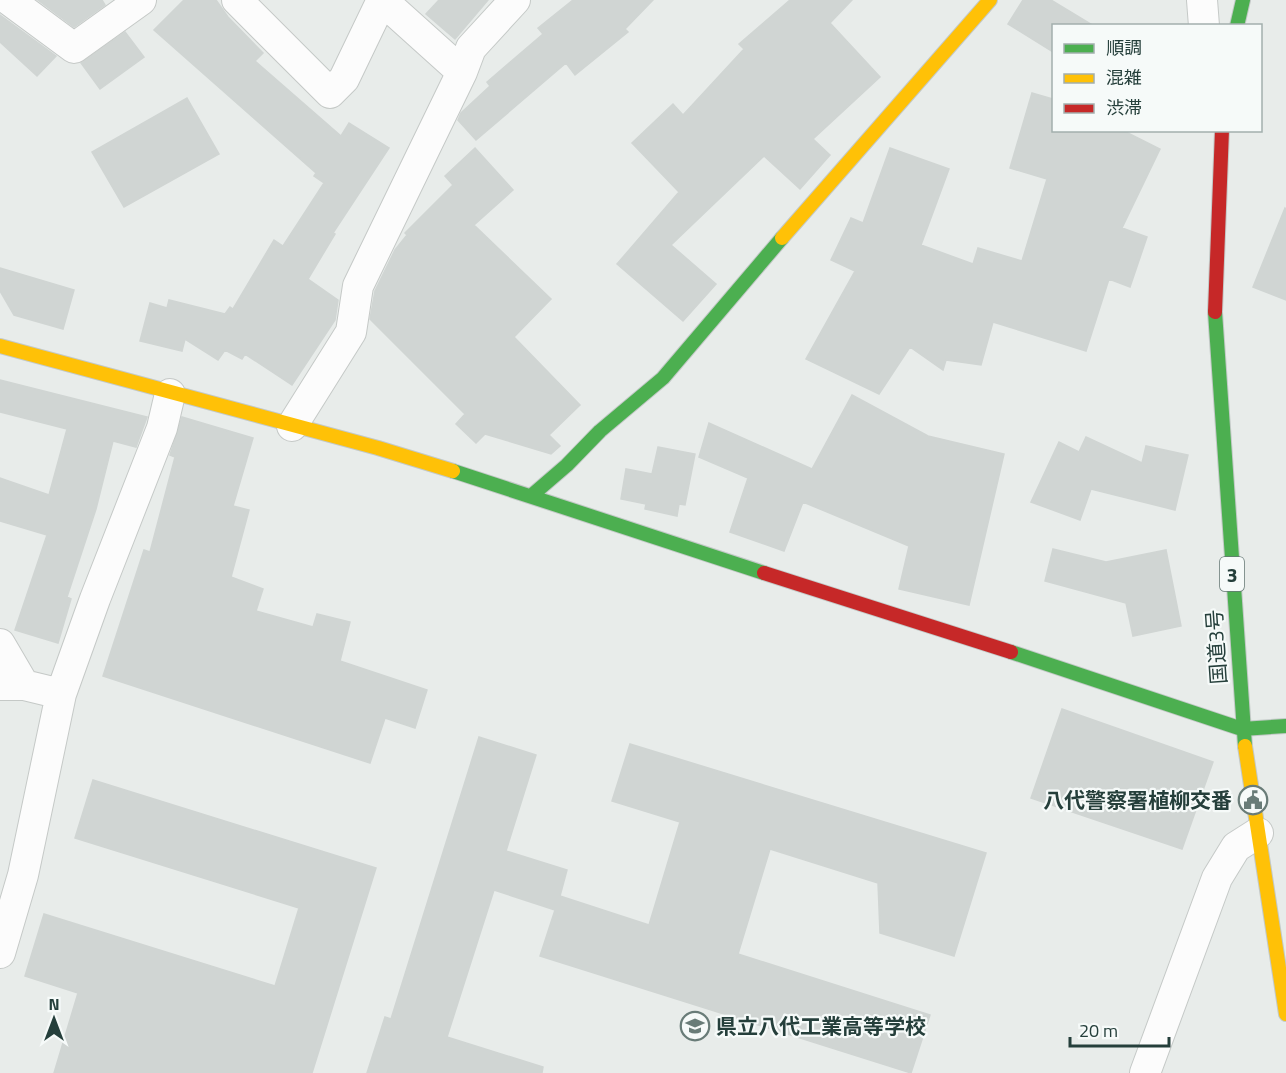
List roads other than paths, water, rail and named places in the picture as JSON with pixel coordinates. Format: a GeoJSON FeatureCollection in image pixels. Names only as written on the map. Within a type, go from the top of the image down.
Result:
{"type":"FeatureCollection","features":[{"type":"Feature","properties":{"kind":"main road"},"geometry":{"type":"LineString","coordinates":[[531,496],[567,465],[600,431],[663,378],[740,286],[990,0]]}},
{"type":"Feature","properties":{"kind":"main road"},"geometry":{"type":"LineString","coordinates":[[1237,24],[1243,0]]}},
{"type":"Feature","properties":{"kind":"main road","name":"国道3号"},"geometry":{"type":"LineString","coordinates":[[1222,132],[1215,307],[1242,729],[1286,1014]]}},
{"type":"Feature","properties":{"kind":"main road"},"geometry":{"type":"LineString","coordinates":[[0,346],[170,394],[378,448],[1242,729],[1286,726]]}},
{"type":"Feature","properties":{"kind":"street"},"geometry":{"type":"LineString","coordinates":[[9,0],[74,48],[141,0]]}},
{"type":"Feature","properties":{"kind":"street"},"geometry":{"type":"LineString","coordinates":[[237,0],[330,93],[344,79],[382,0],[462,72]]}},
{"type":"Feature","properties":{"kind":"street"},"geometry":{"type":"LineString","coordinates":[[292,426],[351,332],[358,286],[462,72],[471,48],[515,0]]}},
{"type":"Feature","properties":{"kind":"street"},"geometry":{"type":"LineString","coordinates":[[1202,0],[1204,24]]}},
{"type":"Feature","properties":{"kind":"street"},"geometry":{"type":"LineString","coordinates":[[0,953],[23,875],[61,694],[95,599],[162,428],[170,394]]}},
{"type":"Feature","properties":{"kind":"street"},"geometry":{"type":"LineString","coordinates":[[0,644],[12,685],[61,694]]}},
{"type":"Feature","properties":{"kind":"street"},"geometry":{"type":"LineString","coordinates":[[1145,1073],[1217,878],[1236,847],[1258,833]]}},
{"type":"Feature","properties":{"kind":"place","name":"八代警察署植柳交番"},"geometry":{"type":"Point","coordinates":[1253,800]}},
{"type":"Feature","properties":{"kind":"place","name":"県立八代工業高等学校"},"geometry":{"type":"Point","coordinates":[695,1026]}}]}
